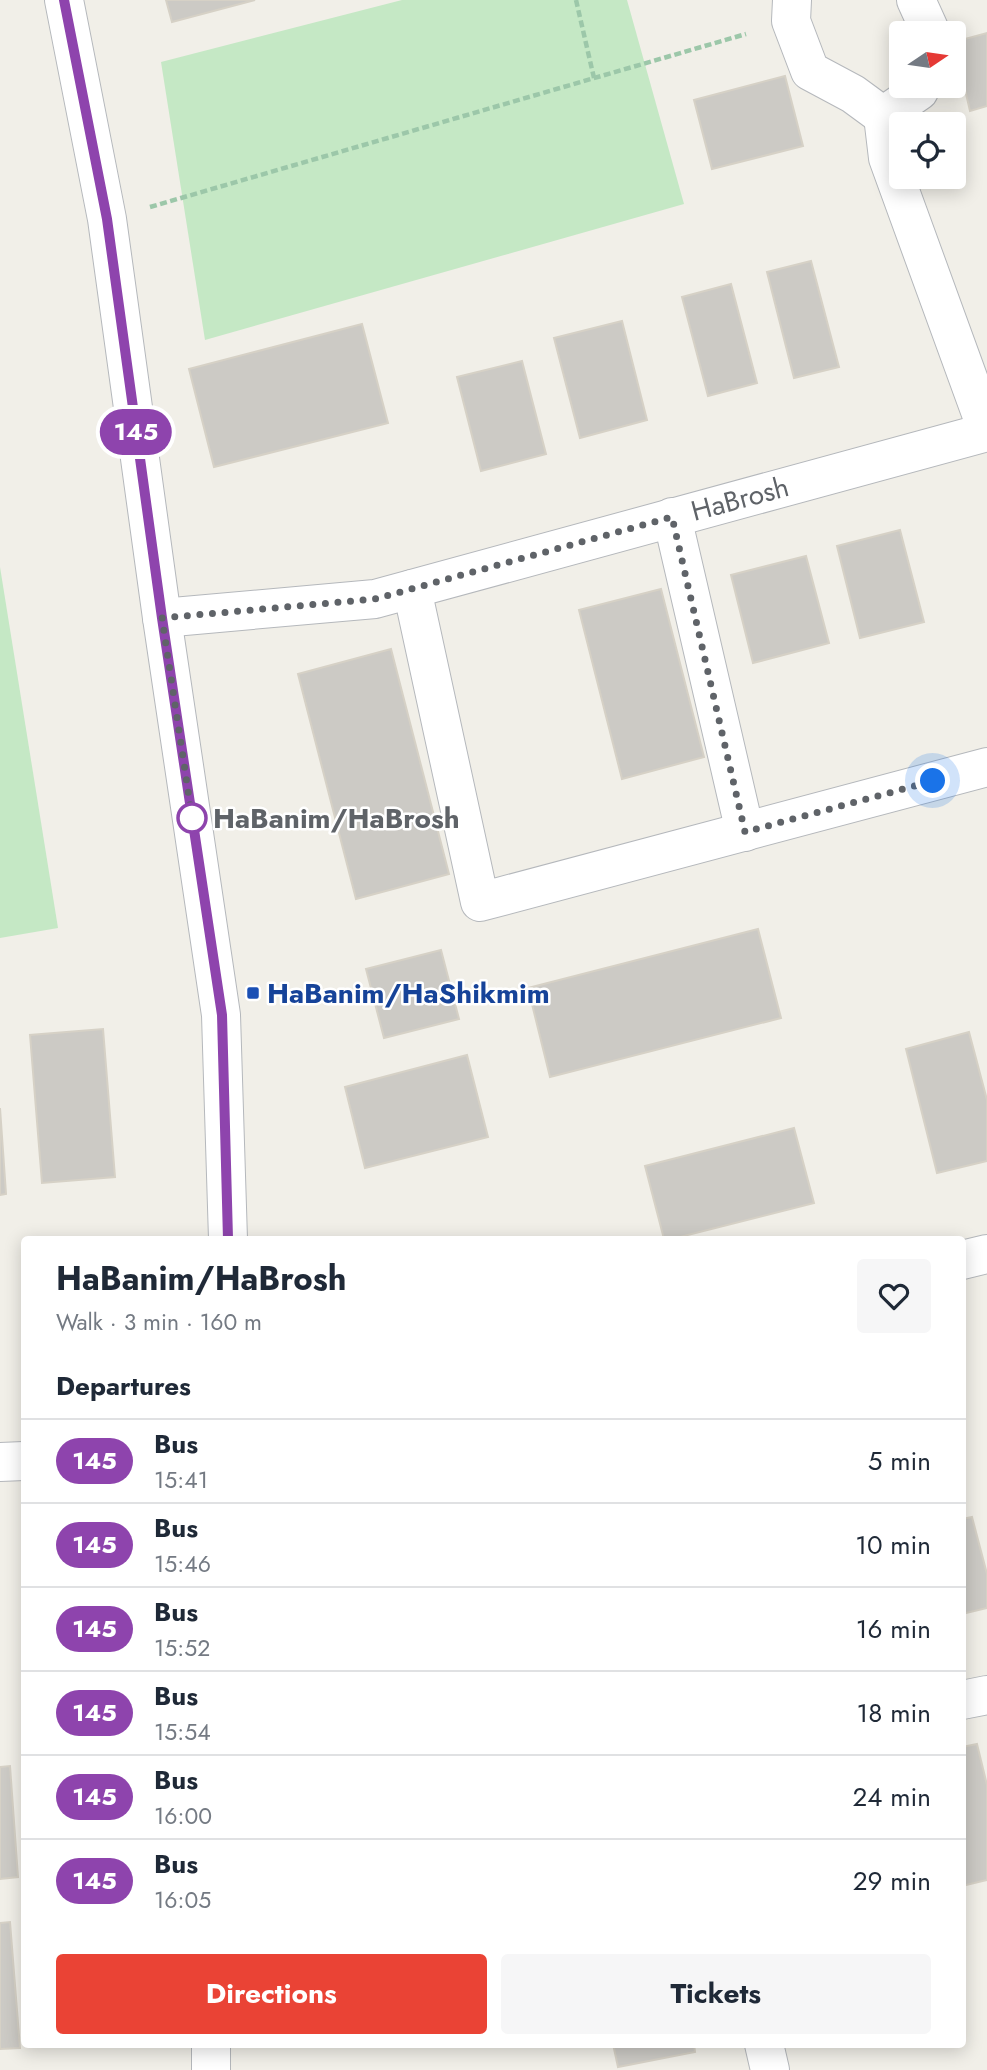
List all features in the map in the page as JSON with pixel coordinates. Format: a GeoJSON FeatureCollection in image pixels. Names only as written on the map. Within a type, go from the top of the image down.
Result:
{"type":"FeatureCollection","features":[{"type":"Feature","properties":{"kind":"street"},"geometry":{"type":"LineString","coordinates":[[64,0],[107,219],[162,618],[222,1015],[228,1236]]}},
{"type":"Feature","properties":{"kind":"street"},"geometry":{"type":"LineString","coordinates":[[916,0],[926,21]]}},
{"type":"Feature","properties":{"kind":"street"},"geometry":{"type":"LineString","coordinates":[[792,10],[810,71],[853,94],[883,116],[909,98]]}},
{"type":"Feature","properties":{"kind":"street","name":"HaBrosh"},"geometry":{"type":"LineString","coordinates":[[162,618],[375,599],[987,431],[888,158],[883,116]]}},
{"type":"Feature","properties":{"kind":"street"},"geometry":{"type":"LineString","coordinates":[[672,517],[745,832]]}},
{"type":"Feature","properties":{"kind":"street"},"geometry":{"type":"LineString","coordinates":[[412,589],[480,902],[987,766]]}},
{"type":"Feature","properties":{"kind":"street"},"geometry":{"type":"LineString","coordinates":[[966,1259],[987,1254]]}},
{"type":"Feature","properties":{"kind":"street"},"geometry":{"type":"LineString","coordinates":[[0,1462],[21,1461]]}},
{"type":"Feature","properties":{"kind":"street"},"geometry":{"type":"LineString","coordinates":[[966,1699],[987,1695]]}},
{"type":"Feature","properties":{"kind":"street"},"geometry":{"type":"LineString","coordinates":[[211,2048],[211,2070]]}},
{"type":"Feature","properties":{"kind":"street"},"geometry":{"type":"LineString","coordinates":[[765,2048],[769,2070]]}},
{"type":"Feature","properties":{"kind":"path"},"geometry":{"type":"LineString","coordinates":[[576,0],[594,78]]}},
{"type":"Feature","properties":{"kind":"path"},"geometry":{"type":"LineString","coordinates":[[107,219],[594,78],[792,10]]}},
{"type":"Feature","properties":{"kind":"green space"},"geometry":{"type":"Polygon","coordinates":[[[402,0],[627,0],[684,204],[205,340],[161,62],[402,0]]]}},
{"type":"Feature","properties":{"kind":"green space"},"geometry":{"type":"Polygon","coordinates":[[[0,567],[58,928],[0,938],[0,567]]]}},
{"type":"Feature","properties":{"kind":"building"},"geometry":{"type":"Polygon","coordinates":[[[166,0],[255,0],[172,22],[166,0]]]}},
{"type":"Feature","properties":{"kind":"building"},"geometry":{"type":"Polygon","coordinates":[[[987,33],[987,106],[970,111],[966,94],[966,39],[987,33]]]}},
{"type":"Feature","properties":{"kind":"building"},"geometry":{"type":"Polygon","coordinates":[[[785,76],[803,146],[712,169],[694,100],[785,76]]]}},
{"type":"Feature","properties":{"kind":"building"},"geometry":{"type":"Polygon","coordinates":[[[811,261],[839,367],[794,378],[767,272],[811,261]]]}},
{"type":"Feature","properties":{"kind":"building"},"geometry":{"type":"Polygon","coordinates":[[[731,284],[757,383],[708,396],[682,297],[731,284]]]}},
{"type":"Feature","properties":{"kind":"building"},"geometry":{"type":"Polygon","coordinates":[[[622,321],[647,420],[580,438],[554,338],[622,321]]]}},
{"type":"Feature","properties":{"kind":"building"},"geometry":{"type":"Polygon","coordinates":[[[362,324],[388,423],[214,467],[189,369],[362,324]]]}},
{"type":"Feature","properties":{"kind":"building"},"geometry":{"type":"Polygon","coordinates":[[[522,361],[546,454],[481,471],[457,377],[522,361]]]}},
{"type":"Feature","properties":{"kind":"building"},"geometry":{"type":"Polygon","coordinates":[[[900,530],[924,622],[860,638],[837,546],[900,530]]]}},
{"type":"Feature","properties":{"kind":"building"},"geometry":{"type":"Polygon","coordinates":[[[806,556],[829,643],[753,663],[731,575],[806,556]]]}},
{"type":"Feature","properties":{"kind":"building"},"geometry":{"type":"Polygon","coordinates":[[[661,589],[704,757],[622,779],[579,610],[661,589]]]}},
{"type":"Feature","properties":{"kind":"building"},"geometry":{"type":"Polygon","coordinates":[[[391,649],[449,874],[356,899],[298,674],[391,649]]]}},
{"type":"Feature","properties":{"kind":"building"},"geometry":{"type":"Polygon","coordinates":[[[758,929],[781,1018],[550,1077],[528,988],[758,929]]]}},
{"type":"Feature","properties":{"kind":"building"},"geometry":{"type":"Polygon","coordinates":[[[441,950],[459,1019],[384,1038],[366,969],[441,950]]]}},
{"type":"Feature","properties":{"kind":"building"},"geometry":{"type":"Polygon","coordinates":[[[103,1029],[115,1177],[42,1183],[30,1035],[103,1029]]]}},
{"type":"Feature","properties":{"kind":"building"},"geometry":{"type":"Polygon","coordinates":[[[969,1032],[987,1100],[987,1161],[937,1173],[906,1049],[969,1032]]]}},
{"type":"Feature","properties":{"kind":"building"},"geometry":{"type":"Polygon","coordinates":[[[467,1055],[488,1137],[365,1168],[345,1087],[467,1055]]]}},
{"type":"Feature","properties":{"kind":"building"},"geometry":{"type":"Polygon","coordinates":[[[0,1108],[6,1194],[0,1195],[0,1108]]]}},
{"type":"Feature","properties":{"kind":"building"},"geometry":{"type":"Polygon","coordinates":[[[794,1128],[814,1203],[684,1236],[663,1236],[645,1166],[794,1128]]]}},
{"type":"Feature","properties":{"kind":"building"},"geometry":{"type":"Polygon","coordinates":[[[972,1517],[987,1574],[987,1608],[966,1613],[966,1518],[972,1517]]]}},
{"type":"Feature","properties":{"kind":"building"},"geometry":{"type":"Polygon","coordinates":[[[977,1744],[987,1785],[987,1880],[966,1885],[966,1746],[977,1744]]]}},
{"type":"Feature","properties":{"kind":"building"},"geometry":{"type":"Polygon","coordinates":[[[10,1766],[18,1877],[0,1879],[0,1767],[10,1766]]]}},
{"type":"Feature","properties":{"kind":"building"},"geometry":{"type":"Polygon","coordinates":[[[10,1922],[20,2048],[0,2049],[0,1923],[10,1922]]]}},
{"type":"Feature","properties":{"kind":"building"},"geometry":{"type":"Polygon","coordinates":[[[614,2048],[694,2048],[695,2052],[618,2067],[614,2048]]]}},
{"type":"Feature","properties":{"kind":"bus line","name":"145"},"geometry":{"type":"LineString","coordinates":[[64,0],[107,219],[162,618],[222,1015],[228,1236]]}},
{"type":"Feature","properties":{"kind":"place","name":"HaBanim/HaBrosh"},"geometry":{"type":"Point","coordinates":[192,818]}},
{"type":"Feature","properties":{"kind":"place","name":"HaBanim/HaShikmim"},"geometry":{"type":"Point","coordinates":[253,993]}},
{"type":"Feature","properties":{"kind":"route"},"geometry":{"type":"LineString","coordinates":[[192,818],[194,830],[162,618],[375,599],[672,517],[745,832],[933,781]]}}]}
